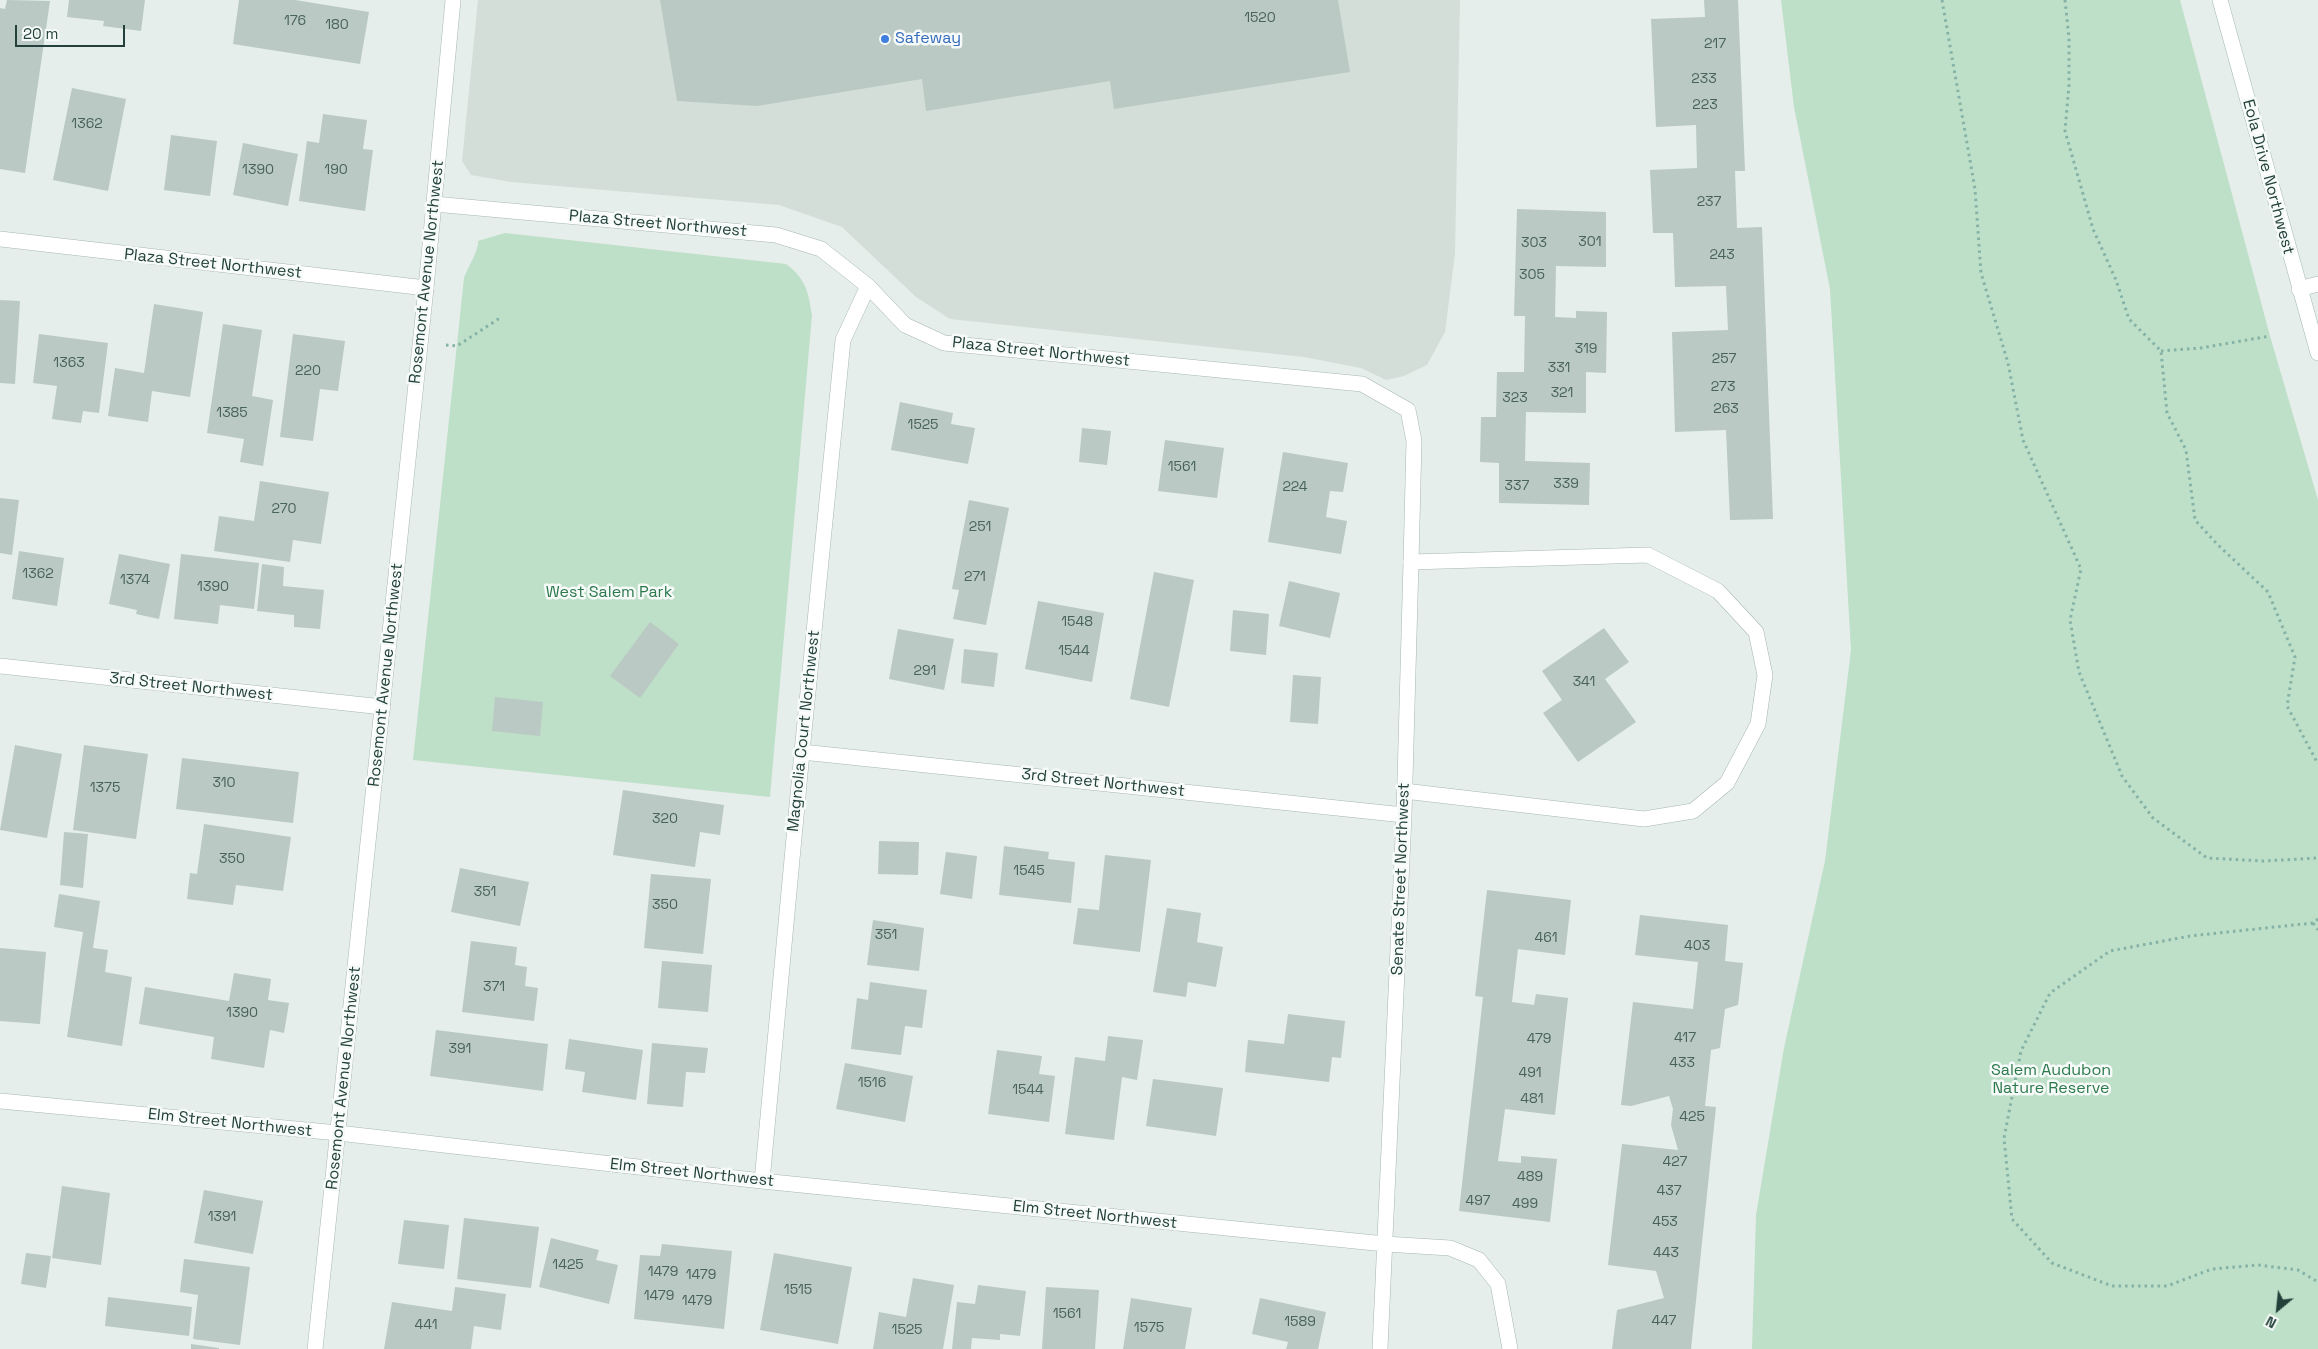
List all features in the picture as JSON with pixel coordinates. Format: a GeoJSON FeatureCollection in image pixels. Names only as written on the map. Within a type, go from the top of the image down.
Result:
{"type":"FeatureCollection","features":[{"type":"Feature","properties":{"kind":"street","name":"Rosemont Avenue Northwest"},"geometry":{"type":"LineString","coordinates":[[315,1349],[426,288],[453,0]]}},
{"type":"Feature","properties":{"kind":"street","name":"Eola Drive Northwest"},"geometry":{"type":"LineString","coordinates":[[2220,0],[2318,353]]}},
{"type":"Feature","properties":{"kind":"street","name":"Plaza Street Northwest"},"geometry":{"type":"LineString","coordinates":[[434,204],[776,235],[821,249],[868,286],[905,325],[944,343],[1362,384],[1408,410]]}},
{"type":"Feature","properties":{"kind":"street","name":"Plaza Street Northwest"},"geometry":{"type":"LineString","coordinates":[[0,240],[426,288]]}},
{"type":"Feature","properties":{"kind":"street"},"geometry":{"type":"LineString","coordinates":[[2299,289],[2318,284]]}},
{"type":"Feature","properties":{"kind":"street","name":"Magnolia Court Northwest"},"geometry":{"type":"LineString","coordinates":[[762,1181],[843,340],[868,286]]}},
{"type":"Feature","properties":{"kind":"street","name":"Senate Street Northwest"},"geometry":{"type":"LineString","coordinates":[[1380,1349],[1404,815],[1414,441],[1408,410]]}},
{"type":"Feature","properties":{"kind":"street"},"geometry":{"type":"LineString","coordinates":[[1404,791],[1644,819],[1693,811],[1727,783],[1758,724],[1765,675],[1756,632],[1718,590],[1648,555],[1411,562]]}},
{"type":"Feature","properties":{"kind":"street","name":"3rd Street Northwest"},"geometry":{"type":"LineString","coordinates":[[0,666],[383,707]]}},
{"type":"Feature","properties":{"kind":"street","name":"3rd Street Northwest"},"geometry":{"type":"LineString","coordinates":[[802,752],[1404,815]]}},
{"type":"Feature","properties":{"kind":"street","name":"Elm Street Northwest"},"geometry":{"type":"LineString","coordinates":[[0,1101],[338,1133],[762,1181],[1385,1244],[1450,1248],[1479,1260],[1498,1284],[1510,1349]]}},
{"type":"Feature","properties":{"kind":"path"},"geometry":{"type":"LineString","coordinates":[[1942,0],[1975,189],[1981,273],[2008,363],[2023,440],[2081,569],[2070,620],[2079,672],[2122,776],[2153,818],[2207,858],[2263,861],[2318,858]]}},
{"type":"Feature","properties":{"kind":"path"},"geometry":{"type":"LineString","coordinates":[[2065,0],[2069,38],[2069,85],[2065,131],[2093,229],[2116,280],[2128,319],[2161,351],[2167,413],[2186,450],[2195,520],[2217,544],[2268,592],[2295,657],[2287,706],[2318,764]]}},
{"type":"Feature","properties":{"kind":"path"},"geometry":{"type":"LineString","coordinates":[[420,343],[457,346],[500,318]]}},
{"type":"Feature","properties":{"kind":"path"},"geometry":{"type":"LineString","coordinates":[[2161,351],[2234,343],[2270,336]]}},
{"type":"Feature","properties":{"kind":"path"},"geometry":{"type":"LineString","coordinates":[[2318,919],[2312,922],[2190,936],[2110,951],[2050,993],[2021,1051],[2004,1138],[2012,1219],[2052,1264],[2112,1286],[2166,1286],[2212,1268],[2258,1266],[2298,1270],[2318,1282]]}},
{"type":"Feature","properties":{"kind":"path"},"geometry":{"type":"LineString","coordinates":[[2312,922],[2318,930]]}},
{"type":"Feature","properties":{"kind":"shaded area"},"geometry":{"type":"Polygon","coordinates":[[[478,0],[1460,0],[1455,254],[1445,332],[1427,365],[1404,376],[1386,380],[1361,368],[1304,357],[950,319],[916,297],[842,227],[779,205],[511,182],[471,175],[462,161],[478,0]]]}},
{"type":"Feature","properties":{"kind":"green space","name":"Salem Audubon Nature Reserve"},"geometry":{"type":"Polygon","coordinates":[[[1781,0],[2180,0],[2270,336],[2318,500],[2318,1349],[1752,1349],[1756,1215],[1784,1048],[1825,861],[1851,650],[1830,289],[1794,107],[1781,0]]]}},
{"type":"Feature","properties":{"kind":"green space","name":"West Salem Park"},"geometry":{"type":"Polygon","coordinates":[[[505,233],[786,264],[798,275],[805,286],[812,315],[770,797],[413,760],[464,278],[475,254],[478,241],[505,233]]]}},
{"type":"Feature","properties":{"kind":"building"},"geometry":{"type":"Polygon","coordinates":[[[7,0],[50,1],[25,173],[0,169],[0,8],[5,9],[7,0]]]}},
{"type":"Feature","properties":{"kind":"building"},"geometry":{"type":"Polygon","coordinates":[[[69,0],[145,0],[141,31],[103,26],[104,21],[67,17],[69,0]]]}},
{"type":"Feature","properties":{"kind":"building"},"geometry":{"type":"Polygon","coordinates":[[[239,0],[295,0],[369,12],[360,64],[233,44],[239,0]]]}},
{"type":"Feature","properties":{"kind":"building","name":"Safeway"},"geometry":{"type":"Polygon","coordinates":[[[660,0],[1338,0],[1350,72],[1114,109],[1110,81],[926,111],[922,79],[757,106],[677,101],[660,0]]]}},
{"type":"Feature","properties":{"kind":"building"},"geometry":{"type":"Polygon","coordinates":[[[1704,0],[1738,0],[1745,171],[1735,171],[1737,228],[1762,227],[1773,519],[1730,520],[1726,430],[1675,432],[1672,332],[1728,330],[1726,286],[1675,287],[1673,233],[1653,233],[1650,170],[1697,168],[1696,125],[1656,127],[1651,19],[1705,17],[1704,0]]]}},
{"type":"Feature","properties":{"kind":"building"},"geometry":{"type":"Polygon","coordinates":[[[72,88],[126,99],[108,191],[53,180],[72,88]]]}},
{"type":"Feature","properties":{"kind":"building"},"geometry":{"type":"Polygon","coordinates":[[[323,114],[367,120],[363,149],[373,150],[365,211],[299,201],[307,141],[319,143],[323,114]]]}},
{"type":"Feature","properties":{"kind":"building"},"geometry":{"type":"Polygon","coordinates":[[[171,135],[217,141],[210,196],[164,190],[171,135]]]}},
{"type":"Feature","properties":{"kind":"building"},"geometry":{"type":"Polygon","coordinates":[[[243,143],[298,154],[288,206],[233,195],[243,143]]]}},
{"type":"Feature","properties":{"kind":"building"},"geometry":{"type":"Polygon","coordinates":[[[1517,209],[1606,212],[1606,267],[1556,266],[1555,317],[1576,318],[1576,311],[1607,312],[1606,373],[1586,372],[1586,413],[1526,412],[1525,461],[1590,463],[1589,505],[1499,503],[1499,463],[1480,462],[1481,417],[1496,417],[1497,372],[1524,372],[1525,316],[1514,316],[1517,209]]]}},
{"type":"Feature","properties":{"kind":"building"},"geometry":{"type":"Polygon","coordinates":[[[0,300],[20,301],[15,384],[0,383],[0,300]]]}},
{"type":"Feature","properties":{"kind":"building"},"geometry":{"type":"Polygon","coordinates":[[[154,304],[203,312],[190,397],[152,391],[148,422],[108,416],[115,368],[144,373],[154,304]]]}},
{"type":"Feature","properties":{"kind":"building"},"geometry":{"type":"Polygon","coordinates":[[[223,324],[262,330],[252,396],[273,400],[263,466],[240,462],[244,439],[207,433],[223,324]]]}},
{"type":"Feature","properties":{"kind":"building"},"geometry":{"type":"Polygon","coordinates":[[[39,334],[108,343],[99,413],[83,411],[81,423],[52,419],[57,386],[33,383],[39,334]]]}},
{"type":"Feature","properties":{"kind":"building"},"geometry":{"type":"Polygon","coordinates":[[[293,334],[345,341],[338,391],[320,389],[313,441],[280,437],[293,334]]]}},
{"type":"Feature","properties":{"kind":"building"},"geometry":{"type":"Polygon","coordinates":[[[900,402],[953,413],[951,424],[975,428],[968,464],[891,450],[900,402]]]}},
{"type":"Feature","properties":{"kind":"building"},"geometry":{"type":"Polygon","coordinates":[[[1082,428],[1111,431],[1107,465],[1079,462],[1082,428]]]}},
{"type":"Feature","properties":{"kind":"building"},"geometry":{"type":"Polygon","coordinates":[[[1165,440],[1224,448],[1217,498],[1158,491],[1165,440]]]}},
{"type":"Feature","properties":{"kind":"building"},"geometry":{"type":"Polygon","coordinates":[[[1283,452],[1348,463],[1343,492],[1330,491],[1326,517],[1347,521],[1341,554],[1268,542],[1283,452]]]}},
{"type":"Feature","properties":{"kind":"building"},"geometry":{"type":"Polygon","coordinates":[[[260,481],[329,492],[321,544],[293,540],[290,562],[214,551],[219,516],[254,521],[260,481]]]}},
{"type":"Feature","properties":{"kind":"building"},"geometry":{"type":"Polygon","coordinates":[[[0,498],[19,500],[12,555],[0,553],[0,498]]]}},
{"type":"Feature","properties":{"kind":"building"},"geometry":{"type":"Polygon","coordinates":[[[969,500],[1009,508],[986,625],[953,619],[959,590],[952,589],[969,500]]]}},
{"type":"Feature","properties":{"kind":"building"},"geometry":{"type":"Polygon","coordinates":[[[19,551],[64,558],[57,606],[12,599],[19,551]]]}},
{"type":"Feature","properties":{"kind":"building"},"geometry":{"type":"Polygon","coordinates":[[[119,554],[170,564],[159,619],[136,614],[137,610],[109,604],[119,554]]]}},
{"type":"Feature","properties":{"kind":"building"},"geometry":{"type":"Polygon","coordinates":[[[181,554],[259,563],[254,609],[220,605],[218,624],[174,619],[181,554]]]}},
{"type":"Feature","properties":{"kind":"building"},"geometry":{"type":"Polygon","coordinates":[[[262,564],[284,567],[283,586],[324,590],[320,629],[294,627],[294,615],[257,611],[262,564]]]}},
{"type":"Feature","properties":{"kind":"building"},"geometry":{"type":"Polygon","coordinates":[[[1154,572],[1194,580],[1169,707],[1130,699],[1154,572]]]}},
{"type":"Feature","properties":{"kind":"building"},"geometry":{"type":"Polygon","coordinates":[[[1289,581],[1340,593],[1330,638],[1279,626],[1289,581]]]}},
{"type":"Feature","properties":{"kind":"building"},"geometry":{"type":"Polygon","coordinates":[[[1038,601],[1104,613],[1092,682],[1025,669],[1038,601]]]}},
{"type":"Feature","properties":{"kind":"building"},"geometry":{"type":"Polygon","coordinates":[[[1233,610],[1269,614],[1266,655],[1230,651],[1233,610]]]}},
{"type":"Feature","properties":{"kind":"building"},"geometry":{"type":"Polygon","coordinates":[[[650,622],[679,644],[640,698],[610,676],[650,622]]]}},
{"type":"Feature","properties":{"kind":"building"},"geometry":{"type":"Polygon","coordinates":[[[1604,628],[1629,662],[1605,679],[1636,722],[1578,762],[1543,713],[1562,700],[1542,671],[1604,628]]]}},
{"type":"Feature","properties":{"kind":"building"},"geometry":{"type":"Polygon","coordinates":[[[898,629],[954,639],[944,690],[889,679],[898,629]]]}},
{"type":"Feature","properties":{"kind":"building"},"geometry":{"type":"Polygon","coordinates":[[[964,649],[998,653],[994,687],[961,683],[964,649]]]}},
{"type":"Feature","properties":{"kind":"building"},"geometry":{"type":"Polygon","coordinates":[[[1293,675],[1321,677],[1318,724],[1290,722],[1293,675]]]}},
{"type":"Feature","properties":{"kind":"building"},"geometry":{"type":"Polygon","coordinates":[[[495,697],[543,702],[540,736],[492,731],[495,697]]]}},
{"type":"Feature","properties":{"kind":"building"},"geometry":{"type":"Polygon","coordinates":[[[15,745],[62,754],[47,838],[0,830],[15,745]]]}},
{"type":"Feature","properties":{"kind":"building"},"geometry":{"type":"Polygon","coordinates":[[[84,745],[148,754],[136,839],[73,830],[84,745]]]}},
{"type":"Feature","properties":{"kind":"building"},"geometry":{"type":"Polygon","coordinates":[[[182,758],[299,772],[293,823],[176,809],[182,758]]]}},
{"type":"Feature","properties":{"kind":"building"},"geometry":{"type":"Polygon","coordinates":[[[623,790],[724,805],[720,835],[700,832],[695,867],[613,855],[623,790]]]}},
{"type":"Feature","properties":{"kind":"building"},"geometry":{"type":"Polygon","coordinates":[[[204,824],[291,837],[283,891],[236,885],[233,905],[187,899],[190,873],[197,874],[204,824]]]}},
{"type":"Feature","properties":{"kind":"building"},"geometry":{"type":"Polygon","coordinates":[[[64,832],[88,834],[83,888],[60,885],[64,832]]]}},
{"type":"Feature","properties":{"kind":"building"},"geometry":{"type":"Polygon","coordinates":[[[879,841],[919,842],[918,875],[878,874],[879,841]]]}},
{"type":"Feature","properties":{"kind":"building"},"geometry":{"type":"Polygon","coordinates":[[[1004,846],[1049,852],[1048,859],[1075,862],[1071,903],[999,895],[1004,846]]]}},
{"type":"Feature","properties":{"kind":"building"},"geometry":{"type":"Polygon","coordinates":[[[946,852],[977,856],[972,899],[940,894],[946,852]]]}},
{"type":"Feature","properties":{"kind":"building"},"geometry":{"type":"Polygon","coordinates":[[[1105,855],[1151,860],[1140,952],[1073,944],[1078,908],[1099,910],[1105,855]]]}},
{"type":"Feature","properties":{"kind":"building"},"geometry":{"type":"Polygon","coordinates":[[[460,868],[529,882],[520,926],[451,912],[460,868]]]}},
{"type":"Feature","properties":{"kind":"building"},"geometry":{"type":"Polygon","coordinates":[[[651,874],[711,879],[703,954],[644,948],[651,874]]]}},
{"type":"Feature","properties":{"kind":"building"},"geometry":{"type":"Polygon","coordinates":[[[1487,890],[1571,900],[1565,955],[1518,949],[1512,1002],[1534,1005],[1536,994],[1568,998],[1555,1115],[1505,1109],[1498,1161],[1521,1163],[1521,1156],[1557,1159],[1550,1222],[1459,1211],[1483,997],[1475,996],[1487,890]]]}},
{"type":"Feature","properties":{"kind":"building"},"geometry":{"type":"Polygon","coordinates":[[[59,894],[100,901],[93,948],[108,950],[105,972],[132,977],[122,1046],[67,1037],[83,932],[54,927],[59,894]]]}},
{"type":"Feature","properties":{"kind":"building"},"geometry":{"type":"Polygon","coordinates":[[[1167,908],[1201,913],[1197,942],[1223,947],[1216,987],[1188,982],[1186,997],[1153,992],[1167,908]]]}},
{"type":"Feature","properties":{"kind":"building"},"geometry":{"type":"Polygon","coordinates":[[[1640,915],[1728,925],[1725,961],[1743,963],[1738,1005],[1725,1009],[1720,1048],[1711,1050],[1705,1106],[1716,1107],[1691,1349],[1612,1349],[1617,1310],[1664,1298],[1656,1271],[1608,1265],[1622,1144],[1678,1150],[1671,1125],[1673,1109],[1669,1096],[1631,1106],[1621,1105],[1633,1002],[1693,1009],[1698,962],[1635,955],[1640,915]]]}},
{"type":"Feature","properties":{"kind":"building"},"geometry":{"type":"Polygon","coordinates":[[[873,920],[924,928],[919,971],[867,965],[873,920]]]}},
{"type":"Feature","properties":{"kind":"building"},"geometry":{"type":"Polygon","coordinates":[[[471,941],[517,947],[515,965],[527,967],[525,986],[538,988],[534,1021],[462,1012],[471,941]]]}},
{"type":"Feature","properties":{"kind":"building"},"geometry":{"type":"Polygon","coordinates":[[[0,948],[46,952],[40,1024],[0,1021],[0,948]]]}},
{"type":"Feature","properties":{"kind":"building"},"geometry":{"type":"Polygon","coordinates":[[[662,961],[712,965],[708,1012],[658,1008],[662,961]]]}},
{"type":"Feature","properties":{"kind":"building"},"geometry":{"type":"Polygon","coordinates":[[[234,973],[271,979],[268,1000],[289,1003],[284,1033],[270,1030],[264,1068],[211,1059],[214,1037],[139,1024],[145,987],[229,1001],[234,973]]]}},
{"type":"Feature","properties":{"kind":"building"},"geometry":{"type":"Polygon","coordinates":[[[870,982],[927,990],[922,1028],[905,1026],[901,1055],[851,1049],[857,998],[868,1000],[870,982]]]}},
{"type":"Feature","properties":{"kind":"building"},"geometry":{"type":"Polygon","coordinates":[[[1288,1014],[1345,1021],[1341,1058],[1332,1057],[1329,1082],[1245,1072],[1248,1040],[1284,1044],[1288,1014]]]}},
{"type":"Feature","properties":{"kind":"building"},"geometry":{"type":"Polygon","coordinates":[[[436,1030],[548,1044],[543,1091],[430,1076],[436,1030]]]}},
{"type":"Feature","properties":{"kind":"building"},"geometry":{"type":"Polygon","coordinates":[[[1108,1036],[1143,1040],[1137,1080],[1122,1077],[1114,1140],[1065,1134],[1075,1057],[1105,1061],[1108,1036]]]}},
{"type":"Feature","properties":{"kind":"building"},"geometry":{"type":"Polygon","coordinates":[[[569,1039],[643,1050],[636,1100],[582,1092],[585,1072],[565,1069],[569,1039]]]}},
{"type":"Feature","properties":{"kind":"building"},"geometry":{"type":"Polygon","coordinates":[[[652,1043],[708,1048],[705,1073],[686,1072],[683,1107],[647,1104],[652,1043]]]}},
{"type":"Feature","properties":{"kind":"building"},"geometry":{"type":"Polygon","coordinates":[[[997,1050],[1042,1056],[1039,1074],[1055,1076],[1049,1122],[988,1114],[997,1050]]]}},
{"type":"Feature","properties":{"kind":"building"},"geometry":{"type":"Polygon","coordinates":[[[845,1063],[913,1076],[905,1122],[836,1109],[845,1063]]]}},
{"type":"Feature","properties":{"kind":"building"},"geometry":{"type":"Polygon","coordinates":[[[1153,1079],[1223,1088],[1216,1136],[1146,1126],[1153,1079]]]}},
{"type":"Feature","properties":{"kind":"building"},"geometry":{"type":"Polygon","coordinates":[[[62,1186],[110,1193],[101,1265],[52,1258],[62,1186]]]}},
{"type":"Feature","properties":{"kind":"building"},"geometry":{"type":"Polygon","coordinates":[[[204,1190],[263,1201],[253,1254],[194,1243],[204,1190]]]}},
{"type":"Feature","properties":{"kind":"building"},"geometry":{"type":"Polygon","coordinates":[[[464,1218],[539,1227],[531,1288],[457,1279],[464,1218]]]}},
{"type":"Feature","properties":{"kind":"building"},"geometry":{"type":"Polygon","coordinates":[[[404,1220],[449,1225],[444,1269],[398,1264],[404,1220]]]}},
{"type":"Feature","properties":{"kind":"building"},"geometry":{"type":"Polygon","coordinates":[[[551,1238],[599,1250],[596,1260],[618,1265],[609,1304],[539,1287],[551,1238]]]}},
{"type":"Feature","properties":{"kind":"building"},"geometry":{"type":"Polygon","coordinates":[[[662,1244],[732,1251],[724,1329],[634,1319],[640,1255],[660,1256],[662,1244]]]}},
{"type":"Feature","properties":{"kind":"building"},"geometry":{"type":"Polygon","coordinates":[[[26,1253],[51,1256],[46,1288],[21,1284],[26,1253]]]}},
{"type":"Feature","properties":{"kind":"building"},"geometry":{"type":"Polygon","coordinates":[[[774,1253],[852,1267],[838,1344],[760,1330],[774,1253]]]}},
{"type":"Feature","properties":{"kind":"building"},"geometry":{"type":"Polygon","coordinates":[[[184,1259],[250,1267],[240,1345],[193,1339],[198,1295],[180,1292],[184,1259]]]}},
{"type":"Feature","properties":{"kind":"building"},"geometry":{"type":"Polygon","coordinates":[[[913,1278],[954,1285],[943,1349],[873,1349],[879,1312],[906,1317],[913,1278]]]}},
{"type":"Feature","properties":{"kind":"building"},"geometry":{"type":"Polygon","coordinates":[[[978,1285],[1026,1291],[1020,1336],[1000,1334],[1000,1340],[972,1338],[971,1349],[952,1349],[957,1302],[975,1304],[978,1285]]]}},
{"type":"Feature","properties":{"kind":"building"},"geometry":{"type":"Polygon","coordinates":[[[455,1287],[506,1294],[501,1330],[474,1326],[471,1349],[384,1349],[392,1302],[452,1311],[455,1287]]]}},
{"type":"Feature","properties":{"kind":"building"},"geometry":{"type":"Polygon","coordinates":[[[1046,1287],[1099,1290],[1095,1349],[1042,1349],[1046,1287]]]}},
{"type":"Feature","properties":{"kind":"building"},"geometry":{"type":"Polygon","coordinates":[[[108,1297],[192,1307],[189,1336],[105,1326],[108,1297]]]}},
{"type":"Feature","properties":{"kind":"building"},"geometry":{"type":"Polygon","coordinates":[[[1131,1298],[1192,1308],[1185,1349],[1123,1349],[1131,1298]]]}},
{"type":"Feature","properties":{"kind":"building"},"geometry":{"type":"Polygon","coordinates":[[[1260,1298],[1326,1312],[1318,1349],[1286,1349],[1288,1342],[1252,1334],[1260,1298]]]}},
{"type":"Feature","properties":{"kind":"building"},"geometry":{"type":"Polygon","coordinates":[[[191,1344],[219,1348],[219,1349],[191,1349],[191,1344]]]}},
{"type":"Feature","properties":{"kind":"place","name":"Safeway"},"geometry":{"type":"Point","coordinates":[885,39]}}]}
